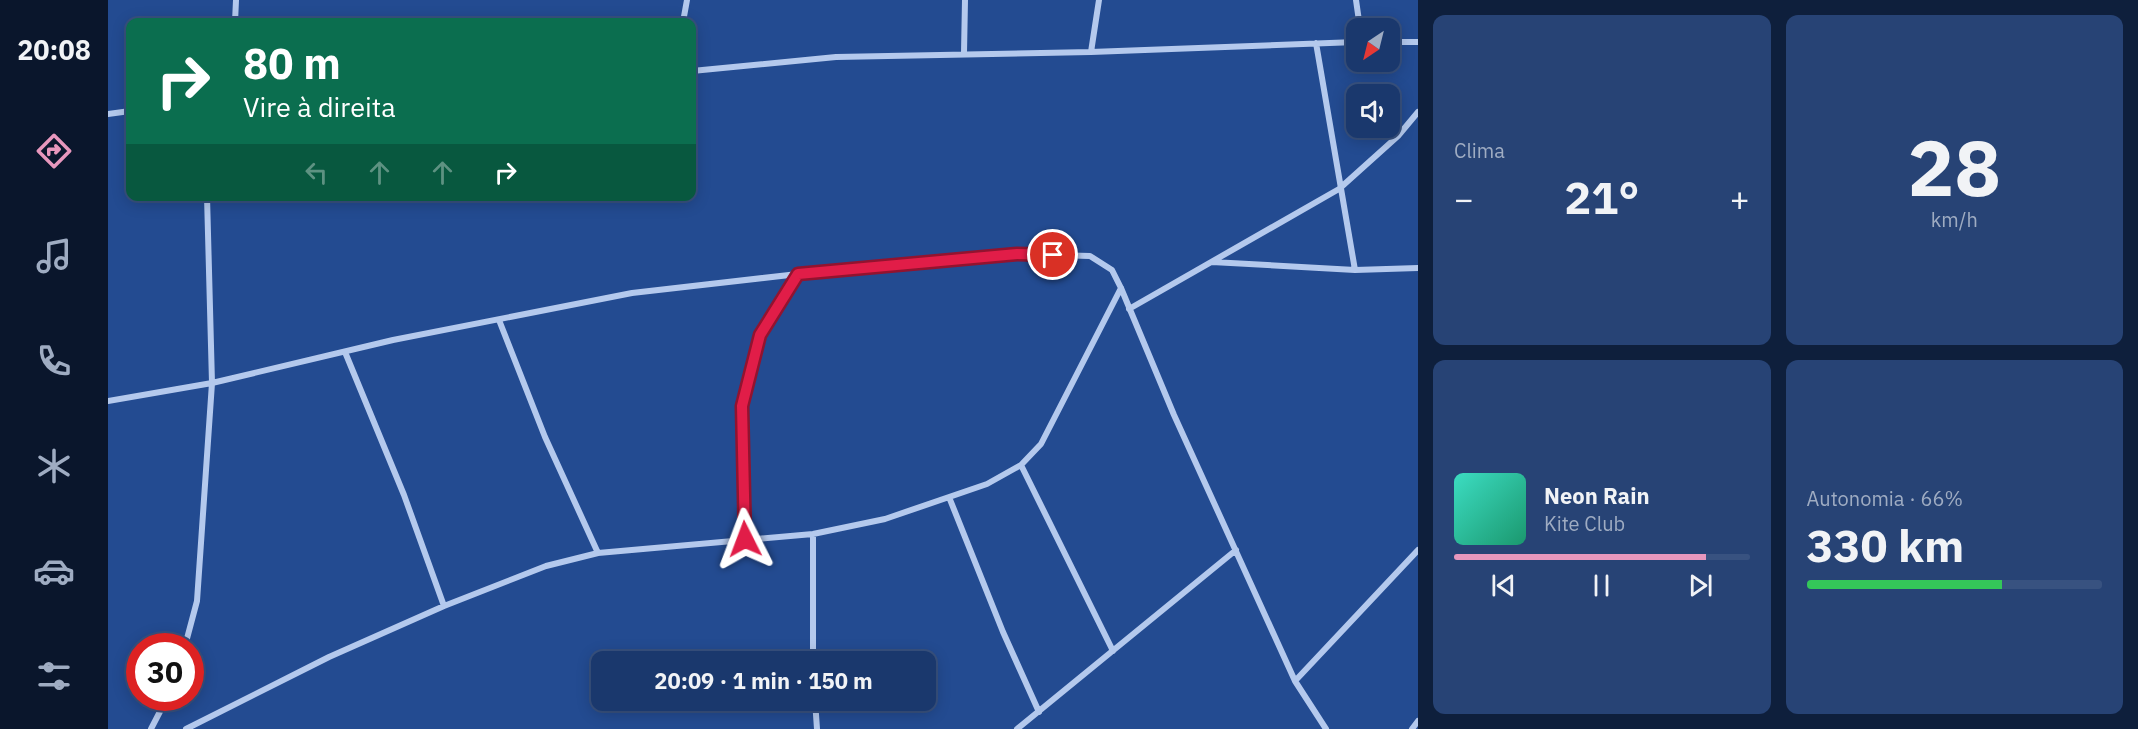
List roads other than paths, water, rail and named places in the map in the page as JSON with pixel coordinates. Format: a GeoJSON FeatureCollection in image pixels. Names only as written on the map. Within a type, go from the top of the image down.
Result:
{"type":"FeatureCollection","features":[{"type":"Feature","properties":{"kind":"street"},"geometry":{"type":"LineString","coordinates":[[235,18],[236,0]]}},
{"type":"Feature","properties":{"kind":"street"},"geometry":{"type":"LineString","coordinates":[[684,18],[687,0]]}},
{"type":"Feature","properties":{"kind":"street"},"geometry":{"type":"LineString","coordinates":[[964,53],[965,0]]}},
{"type":"Feature","properties":{"kind":"street"},"geometry":{"type":"LineString","coordinates":[[1091,52],[1099,0]]}},
{"type":"Feature","properties":{"kind":"street"},"geometry":{"type":"LineString","coordinates":[[1356,0],[1359,18]]}},
{"type":"Feature","properties":{"kind":"street"},"geometry":{"type":"LineString","coordinates":[[696,71],[836,57],[1091,52],[1346,42]]}},
{"type":"Feature","properties":{"kind":"street"},"geometry":{"type":"LineString","coordinates":[[1400,42],[1418,42]]}},
{"type":"Feature","properties":{"kind":"street"},"geometry":{"type":"LineString","coordinates":[[1316,43],[1355,270]]}},
{"type":"Feature","properties":{"kind":"street"},"geometry":{"type":"LineString","coordinates":[[108,114],[126,112]]}},
{"type":"Feature","properties":{"kind":"street"},"geometry":{"type":"LineString","coordinates":[[1129,309],[1340,189],[1398,136],[1418,112]]}},
{"type":"Feature","properties":{"kind":"street"},"geometry":{"type":"LineString","coordinates":[[188,633],[197,601],[212,383],[207,201]]}},
{"type":"Feature","properties":{"kind":"street"},"geometry":{"type":"LineString","coordinates":[[108,401],[212,383],[345,352],[632,293],[798,274],[1017,254],[1090,256],[1112,270],[1121,288],[1295,681],[1326,729]]}},
{"type":"Feature","properties":{"kind":"street"},"geometry":{"type":"LineString","coordinates":[[1212,262],[1355,270],[1418,268]]}},
{"type":"Feature","properties":{"kind":"street"},"geometry":{"type":"LineString","coordinates":[[745,539],[742,406],[760,335],[798,274]]}},
{"type":"Feature","properties":{"kind":"street"},"geometry":{"type":"LineString","coordinates":[[186,729],[329,657],[444,606],[546,566],[598,553],[813,534],[885,519],[987,484],[1021,465],[1041,444],[1121,288]]}},
{"type":"Feature","properties":{"kind":"street"},"geometry":{"type":"LineString","coordinates":[[499,320],[545,437],[598,553]]}},
{"type":"Feature","properties":{"kind":"street"},"geometry":{"type":"LineString","coordinates":[[345,352],[404,495],[444,606]]}},
{"type":"Feature","properties":{"kind":"street"},"geometry":{"type":"LineString","coordinates":[[1021,465],[1113,651]]}},
{"type":"Feature","properties":{"kind":"street"},"geometry":{"type":"LineString","coordinates":[[949,497],[1002,633],[1039,712]]}},
{"type":"Feature","properties":{"kind":"street"},"geometry":{"type":"LineString","coordinates":[[813,534],[813,651]]}},
{"type":"Feature","properties":{"kind":"street"},"geometry":{"type":"LineString","coordinates":[[1017,729],[1236,550]]}},
{"type":"Feature","properties":{"kind":"street"},"geometry":{"type":"LineString","coordinates":[[1295,681],[1418,550]]}},
{"type":"Feature","properties":{"kind":"street"},"geometry":{"type":"LineString","coordinates":[[151,729],[160,711]]}},
{"type":"Feature","properties":{"kind":"street"},"geometry":{"type":"LineString","coordinates":[[816,711],[817,729]]}},
{"type":"Feature","properties":{"kind":"street"},"geometry":{"type":"LineString","coordinates":[[1412,729],[1418,721]]}}]}
